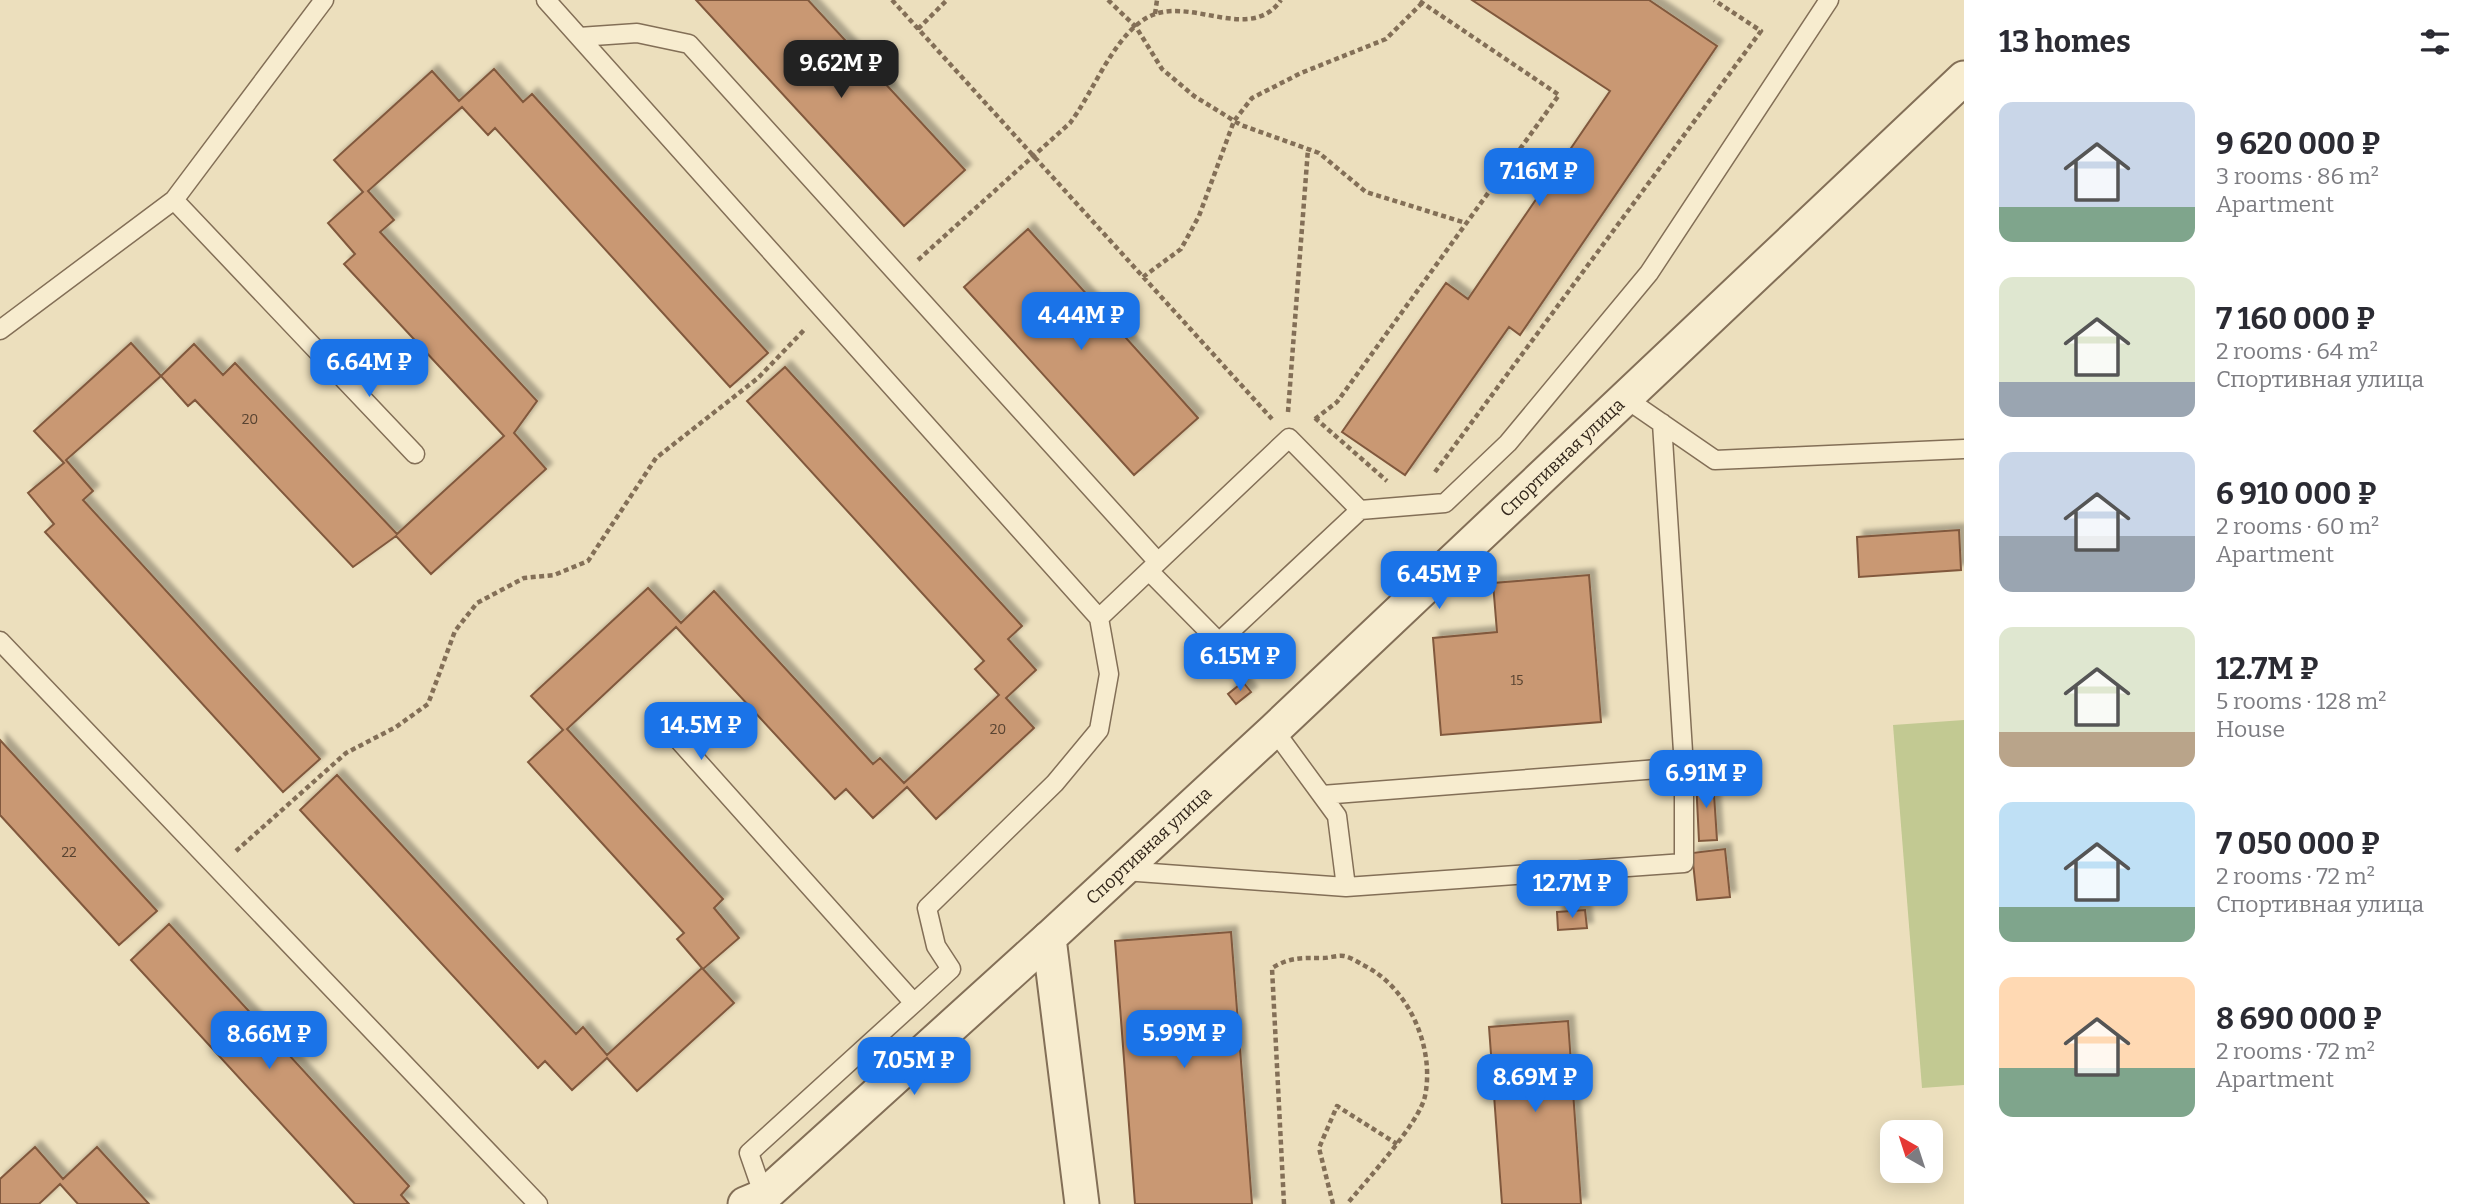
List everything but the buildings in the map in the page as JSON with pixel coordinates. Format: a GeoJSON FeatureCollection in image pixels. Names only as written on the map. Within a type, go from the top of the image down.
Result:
{"type":"FeatureCollection","features":[{"type":"Feature","properties":{"kind":"street","name":"Спортивная улица"},"geometry":{"type":"LineString","coordinates":[[755,1200],[1124,871],[1964,78]]}},
{"type":"Feature","properties":{"kind":"street"},"geometry":{"type":"LineString","coordinates":[[1049,938],[1082,1204]]}},
{"type":"Feature","properties":{"kind":"lane"},"geometry":{"type":"LineString","coordinates":[[0,330],[174,200],[324,0]]}},
{"type":"Feature","properties":{"kind":"lane"},"geometry":{"type":"LineString","coordinates":[[546,0],[1099,618],[1109,674],[1099,730],[1055,783],[927,908],[936,946],[951,969],[749,1153],[755,1200]]}},
{"type":"Feature","properties":{"kind":"lane"},"geometry":{"type":"LineString","coordinates":[[579,37],[637,33],[688,44],[900,276],[1219,642],[1360,510],[1445,503],[1508,443],[1649,273],[1829,0]]}},
{"type":"Feature","properties":{"kind":"lane"},"geometry":{"type":"LineString","coordinates":[[174,200],[415,454]]}},
{"type":"Feature","properties":{"kind":"lane"},"geometry":{"type":"LineString","coordinates":[[1625,398],[1716,460],[1964,449]]}},
{"type":"Feature","properties":{"kind":"lane"},"geometry":{"type":"LineString","coordinates":[[1124,871],[1346,887],[1684,863],[1684,767],[1662,424]]}},
{"type":"Feature","properties":{"kind":"lane"},"geometry":{"type":"LineString","coordinates":[[1099,618],[1289,438],[1360,510]]}},
{"type":"Feature","properties":{"kind":"lane"},"geometry":{"type":"LineString","coordinates":[[0,641],[538,1204]]}},
{"type":"Feature","properties":{"kind":"lane"},"geometry":{"type":"LineString","coordinates":[[657,717],[914,1003]]}},
{"type":"Feature","properties":{"kind":"lane"},"geometry":{"type":"LineString","coordinates":[[1274,730],[1337,816],[1346,887]]}},
{"type":"Feature","properties":{"kind":"lane"},"geometry":{"type":"LineString","coordinates":[[1322,795],[1684,767]]}},
{"type":"Feature","properties":{"kind":"path"},"geometry":{"type":"LineString","coordinates":[[892,0],[1289,438]]}},
{"type":"Feature","properties":{"kind":"path"},"geometry":{"type":"LineString","coordinates":[[918,29],[947,0]]}},
{"type":"Feature","properties":{"kind":"path"},"geometry":{"type":"LineString","coordinates":[[1108,0],[1136,27],[1161,69],[1194,96],[1234,121],[1308,149],[1336,165],[1366,192],[1466,223]]}},
{"type":"Feature","properties":{"kind":"path"},"geometry":{"type":"LineString","coordinates":[[1155,14],[1157,0]]}},
{"type":"Feature","properties":{"kind":"path"},"geometry":{"type":"LineString","coordinates":[[900,276],[1070,123],[1087,101],[1112,52],[1136,27],[1155,14],[1200,12],[1241,21],[1264,16],[1281,0]]}},
{"type":"Feature","properties":{"kind":"path"},"geometry":{"type":"LineString","coordinates":[[1433,475],[1761,31],[1714,0]]}},
{"type":"Feature","properties":{"kind":"path"},"geometry":{"type":"LineString","coordinates":[[1143,277],[1181,249],[1199,216],[1234,121],[1252,98],[1301,73],[1386,39],[1420,1],[1559,94],[1337,402],[1289,438]]}},
{"type":"Feature","properties":{"kind":"path"},"geometry":{"type":"LineString","coordinates":[[1289,438],[1287,389],[1308,149]]}},
{"type":"Feature","properties":{"kind":"path"},"geometry":{"type":"LineString","coordinates":[[217,868],[346,753],[396,727],[428,705],[441,677],[455,631],[477,603],[524,578],[554,575],[588,561],[656,458],[758,378],[823,309]]}},
{"type":"Feature","properties":{"kind":"path"},"geometry":{"type":"LineString","coordinates":[[1315,418],[1394,488]]}},
{"type":"Feature","properties":{"kind":"path"},"geometry":{"type":"LineString","coordinates":[[1284,1204],[1272,968],[1289,957],[1345,956],[1370,968],[1387,982],[1406,1005],[1422,1037],[1429,1067],[1424,1100],[1397,1144],[1347,1204]]}},
{"type":"Feature","properties":{"kind":"path"},"geometry":{"type":"LineString","coordinates":[[1333,1204],[1319,1147],[1337,1106],[1397,1144]]}},
{"type":"Feature","properties":{"kind":"green space"},"geometry":{"type":"Polygon","coordinates":[[[1964,720],[1964,1085],[1922,1088],[1893,725],[1964,720]]]}}]}
